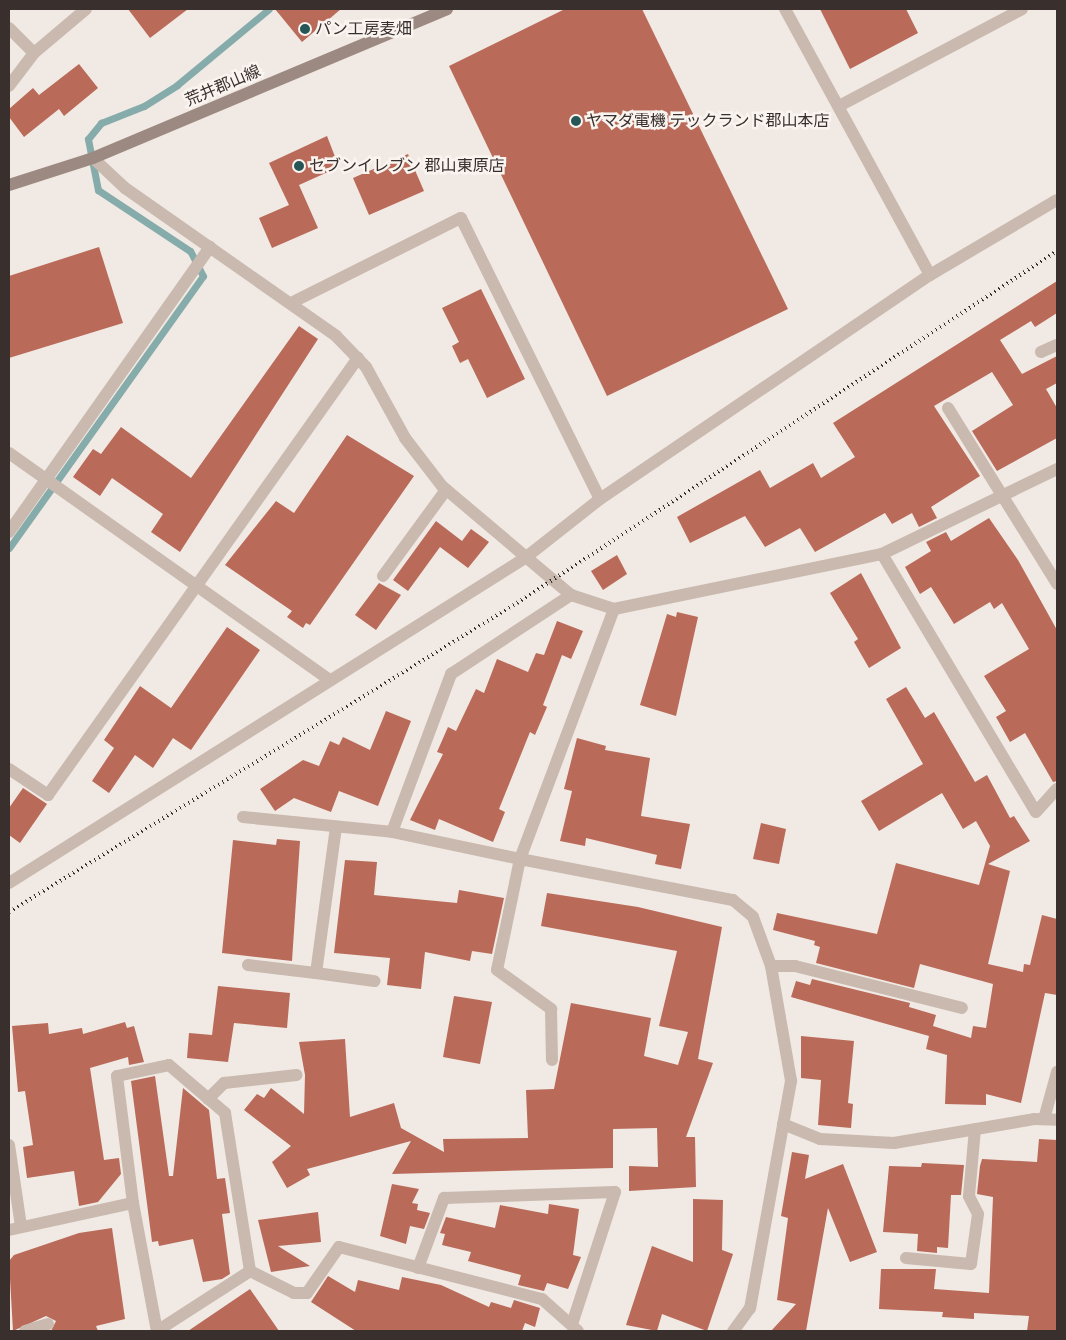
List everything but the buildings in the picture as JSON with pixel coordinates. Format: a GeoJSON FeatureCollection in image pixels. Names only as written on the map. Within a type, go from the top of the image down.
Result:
{"type":"FeatureCollection","features":[{"type":"Feature","properties":{"kind":"main road","name":"荒井郡山線"},"geometry":{"type":"LineString","coordinates":[[9,185],[93,158],[447,9]]}},
{"type":"Feature","properties":{"kind":"street"},"geometry":{"type":"LineString","coordinates":[[9,86],[34,53],[86,9]]}},
{"type":"Feature","properties":{"kind":"street"},"geometry":{"type":"LineString","coordinates":[[785,9],[930,275]]}},
{"type":"Feature","properties":{"kind":"street"},"geometry":{"type":"LineString","coordinates":[[839,106],[1022,9]]}},
{"type":"Feature","properties":{"kind":"street"},"geometry":{"type":"LineString","coordinates":[[9,28],[34,53]]}},
{"type":"Feature","properties":{"kind":"street"},"geometry":{"type":"LineString","coordinates":[[93,158],[125,188],[291,303],[358,358],[411,446],[446,490],[571,595],[614,608],[882,554],[1057,469]]}},
{"type":"Feature","properties":{"kind":"street"},"geometry":{"type":"LineString","coordinates":[[9,883],[328,679],[526,558],[600,499],[930,275],[1057,200]]}},
{"type":"Feature","properties":{"kind":"street"},"geometry":{"type":"LineString","coordinates":[[291,303],[461,218],[600,499]]}},
{"type":"Feature","properties":{"kind":"street"},"geometry":{"type":"LineString","coordinates":[[9,532],[210,247]]}},
{"type":"Feature","properties":{"kind":"street"},"geometry":{"type":"LineString","coordinates":[[1041,352],[1057,345]]}},
{"type":"Feature","properties":{"kind":"street"},"geometry":{"type":"LineString","coordinates":[[9,769],[48,795],[358,358]]}},
{"type":"Feature","properties":{"kind":"street"},"geometry":{"type":"LineString","coordinates":[[948,408],[1057,584]]}},
{"type":"Feature","properties":{"kind":"street"},"geometry":{"type":"LineString","coordinates":[[9,453],[328,679]]}},
{"type":"Feature","properties":{"kind":"street"},"geometry":{"type":"LineString","coordinates":[[384,576],[446,490]]}},
{"type":"Feature","properties":{"kind":"street"},"geometry":{"type":"LineString","coordinates":[[882,554],[1036,812],[1057,789]]}},
{"type":"Feature","properties":{"kind":"street"},"geometry":{"type":"LineString","coordinates":[[392,832],[451,674],[571,595]]}},
{"type":"Feature","properties":{"kind":"street"},"geometry":{"type":"LineString","coordinates":[[552,1060],[551,1009],[497,970],[520,859],[614,608]]}},
{"type":"Feature","properties":{"kind":"street"},"geometry":{"type":"LineString","coordinates":[[244,817],[392,832],[733,900],[753,917],[771,966],[791,1081],[750,1308],[733,1331]]}},
{"type":"Feature","properties":{"kind":"street"},"geometry":{"type":"LineString","coordinates":[[316,973],[336,826]]}},
{"type":"Feature","properties":{"kind":"street"},"geometry":{"type":"LineString","coordinates":[[248,965],[374,981]]}},
{"type":"Feature","properties":{"kind":"street"},"geometry":{"type":"LineString","coordinates":[[771,966],[795,966],[962,1008]]}},
{"type":"Feature","properties":{"kind":"street"},"geometry":{"type":"LineString","coordinates":[[169,1065],[225,1113],[250,1271],[157,1331],[133,1203],[117,1076],[169,1065]]}},
{"type":"Feature","properties":{"kind":"street"},"geometry":{"type":"LineString","coordinates":[[1044,1119],[1057,1072]]}},
{"type":"Feature","properties":{"kind":"street"},"geometry":{"type":"LineString","coordinates":[[208,1099],[224,1083],[297,1075]]}},
{"type":"Feature","properties":{"kind":"street"},"geometry":{"type":"LineString","coordinates":[[783,1124],[820,1139],[846,1142],[894,1143],[1044,1119],[1057,1120]]}},
{"type":"Feature","properties":{"kind":"street"},"geometry":{"type":"LineString","coordinates":[[906,1258],[970,1264],[978,1214],[968,1196],[975,1129]]}},
{"type":"Feature","properties":{"kind":"street"},"geometry":{"type":"LineString","coordinates":[[9,1145],[15,1228],[133,1203]]}},
{"type":"Feature","properties":{"kind":"street"},"geometry":{"type":"LineString","coordinates":[[250,1271],[294,1293],[307,1293],[339,1247],[418,1268],[542,1299],[575,1328],[615,1192],[444,1198],[418,1268]]}},
{"type":"Feature","properties":{"kind":"street"},"geometry":{"type":"LineString","coordinates":[[25,1331],[48,1324]]}},
{"type":"Feature","properties":{"kind":"waterway"},"geometry":{"type":"LineString","coordinates":[[9,548],[203,276],[190,251],[98,190],[88,139],[101,123],[144,106],[177,85],[269,9]]}},
{"type":"Feature","properties":{"kind":"railway"},"geometry":{"type":"LineString","coordinates":[[9,912],[517,603],[1057,251]]}},
{"type":"Feature","properties":{"kind":"place","name":"パン工房麦畑"},"geometry":{"type":"Point","coordinates":[305,29]}},
{"type":"Feature","properties":{"kind":"place","name":"ヤマダ電機 テックランド郡山本店"},"geometry":{"type":"Point","coordinates":[576,121]}},
{"type":"Feature","properties":{"kind":"place","name":"セブンイレブン 郡山東原店"},"geometry":{"type":"Point","coordinates":[299,166]}}]}
